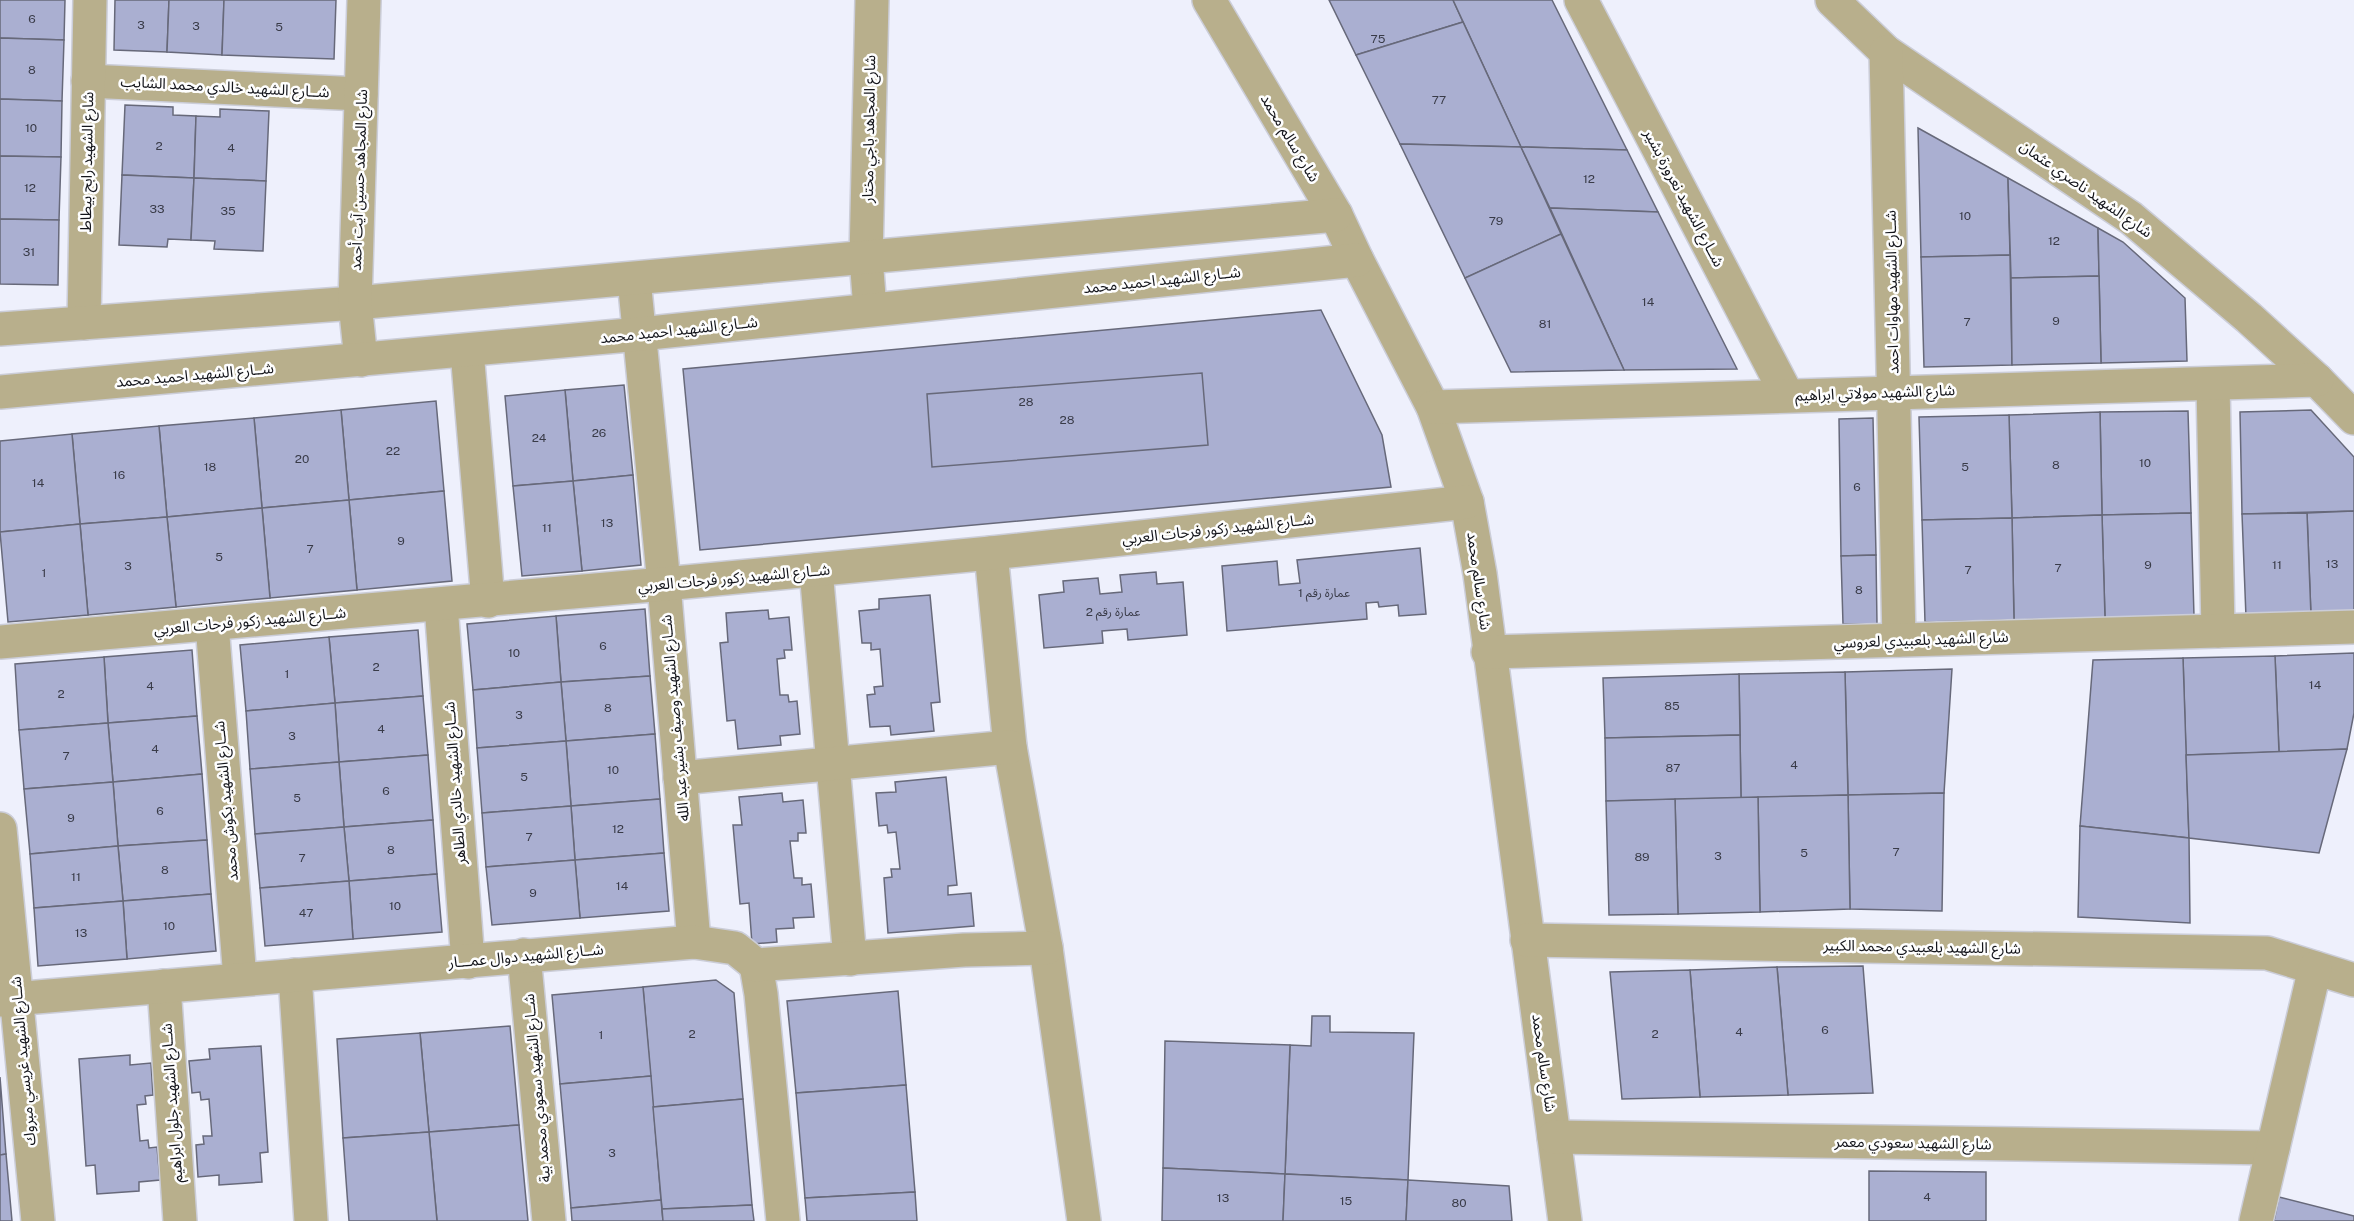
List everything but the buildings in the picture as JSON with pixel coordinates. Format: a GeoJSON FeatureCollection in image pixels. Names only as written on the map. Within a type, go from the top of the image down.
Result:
{"type":"FeatureCollection","features":[{"type":"Feature","properties":{"kind":"street","name":"شارع الشهيد رابح بيطاط"},"geometry":{"type":"LineString","coordinates":[[84,323],[90,0]]}},
{"type":"Feature","properties":{"kind":"street","name":"شارع المجاهد حسين آيت أحمد"},"geometry":{"type":"LineString","coordinates":[[361,360],[355,303],[364,0]]}},
{"type":"Feature","properties":{"kind":"street","name":"شارع المجاهد باجي مختار"},"geometry":{"type":"LineString","coordinates":[[870,309],[866,258],[872,0]]}},
{"type":"Feature","properties":{"kind":"street","name":"شارع سالم محمد"},"geometry":{"type":"LineString","coordinates":[[1209,0],[1336,214],[1357,260],[1433,407],[1467,502],[1480,574],[1488,652],[1565,1221]]}},
{"type":"Feature","properties":{"kind":"street","name":"شــارع الشهيد نعرورة بشير"},"geometry":{"type":"LineString","coordinates":[[1581,0],[1787,395]]}},
{"type":"Feature","properties":{"kind":"street","name":"شارع الشهيد ناصري عثمان"},"geometry":{"type":"LineString","coordinates":[[1832,0],[1886,52],[2131,218],[2249,318],[2317,380],[2354,418]]}},
{"type":"Feature","properties":{"kind":"street","name":"شــارع الشهيد مهاوات احمد"},"geometry":{"type":"LineString","coordinates":[[1886,52],[1899,640]]}},
{"type":"Feature","properties":{"kind":"street","name":"شــارع الشهيد خالدي محمد الشايب"},"geometry":{"type":"LineString","coordinates":[[88,81],[361,94]]}},
{"type":"Feature","properties":{"kind":"street"},"geometry":{"type":"LineString","coordinates":[[0,329],[355,303],[634,279],[1336,214]]}},
{"type":"Feature","properties":{"kind":"street","name":"شــارع الشهيد احميد محمد"},"geometry":{"type":"LineString","coordinates":[[0,392],[467,351],[1357,260]]}},
{"type":"Feature","properties":{"kind":"street","name":"شــارع الشهيد وصيف بشير عبد الله"},"geometry":{"type":"LineString","coordinates":[[634,279],[664,584],[694,942]]}},
{"type":"Feature","properties":{"kind":"street"},"geometry":{"type":"LineString","coordinates":[[467,351],[489,601]]}},
{"type":"Feature","properties":{"kind":"street","name":"شارع الشهيد مولاتي ابراهيم"},"geometry":{"type":"LineString","coordinates":[[1433,407],[1894,391],[2317,380]]}},
{"type":"Feature","properties":{"kind":"street"},"geometry":{"type":"LineString","coordinates":[[2213,384],[2218,631]]}},
{"type":"Feature","properties":{"kind":"street","name":"شــارع الشهيد زكور فرحات العربي"},"geometry":{"type":"LineString","coordinates":[[0,642],[489,601],[816,570],[1467,502]]}},
{"type":"Feature","properties":{"kind":"street"},"geometry":{"type":"LineString","coordinates":[[991,553],[1010,747],[1046,948],[1084,1221]]}},
{"type":"Feature","properties":{"kind":"street"},"geometry":{"type":"LineString","coordinates":[[816,570],[850,959]]}},
{"type":"Feature","properties":{"kind":"street","name":"شــارع الشهيد خالدي الطاهر"},"geometry":{"type":"LineString","coordinates":[[441,605],[468,962]]}},
{"type":"Feature","properties":{"kind":"street","name":"شــارع الشهيد بكوش محمد"},"geometry":{"type":"LineString","coordinates":[[212,624],[240,979]]}},
{"type":"Feature","properties":{"kind":"street","name":"شارع الشهيد بلعبيدي لعروسي"},"geometry":{"type":"LineString","coordinates":[[1488,652],[2354,627]]}},
{"type":"Feature","properties":{"kind":"street"},"geometry":{"type":"LineString","coordinates":[[680,778],[1010,747]]}},
{"type":"Feature","properties":{"kind":"street","name":"شــارع الشهيد غريسي مبروك"},"geometry":{"type":"LineString","coordinates":[[0,829],[8,1000],[38,1221]]}},
{"type":"Feature","properties":{"kind":"street","name":"شارع الشهيد بلعبيدي محمد الكبير"},"geometry":{"type":"LineString","coordinates":[[1527,940],[2266,953],[2354,980]]}},
{"type":"Feature","properties":{"kind":"street","name":"شــارع الشهيد دوال عمـــار"},"geometry":{"type":"LineString","coordinates":[[8,1000],[694,942],[735,948],[756,965]]}},
{"type":"Feature","properties":{"kind":"street"},"geometry":{"type":"LineString","coordinates":[[783,1221],[761,994],[756,965],[964,950],[1046,948]]}},
{"type":"Feature","properties":{"kind":"street","name":"شــارع الشهيد سعودي محمد بية"},"geometry":{"type":"LineString","coordinates":[[524,955],[549,1221]]}},
{"type":"Feature","properties":{"kind":"street"},"geometry":{"type":"LineString","coordinates":[[2256,1221],[2315,968]]}},
{"type":"Feature","properties":{"kind":"street"},"geometry":{"type":"LineString","coordinates":[[296,975],[311,1221]]}},
{"type":"Feature","properties":{"kind":"street","name":"شــارع الشهيد جلول ابراهيم"},"geometry":{"type":"LineString","coordinates":[[164,986],[180,1221]]}},
{"type":"Feature","properties":{"kind":"street","name":"شارع الشهيد سعودي معمر"},"geometry":{"type":"LineString","coordinates":[[1554,1137],[2273,1148]]}}]}
